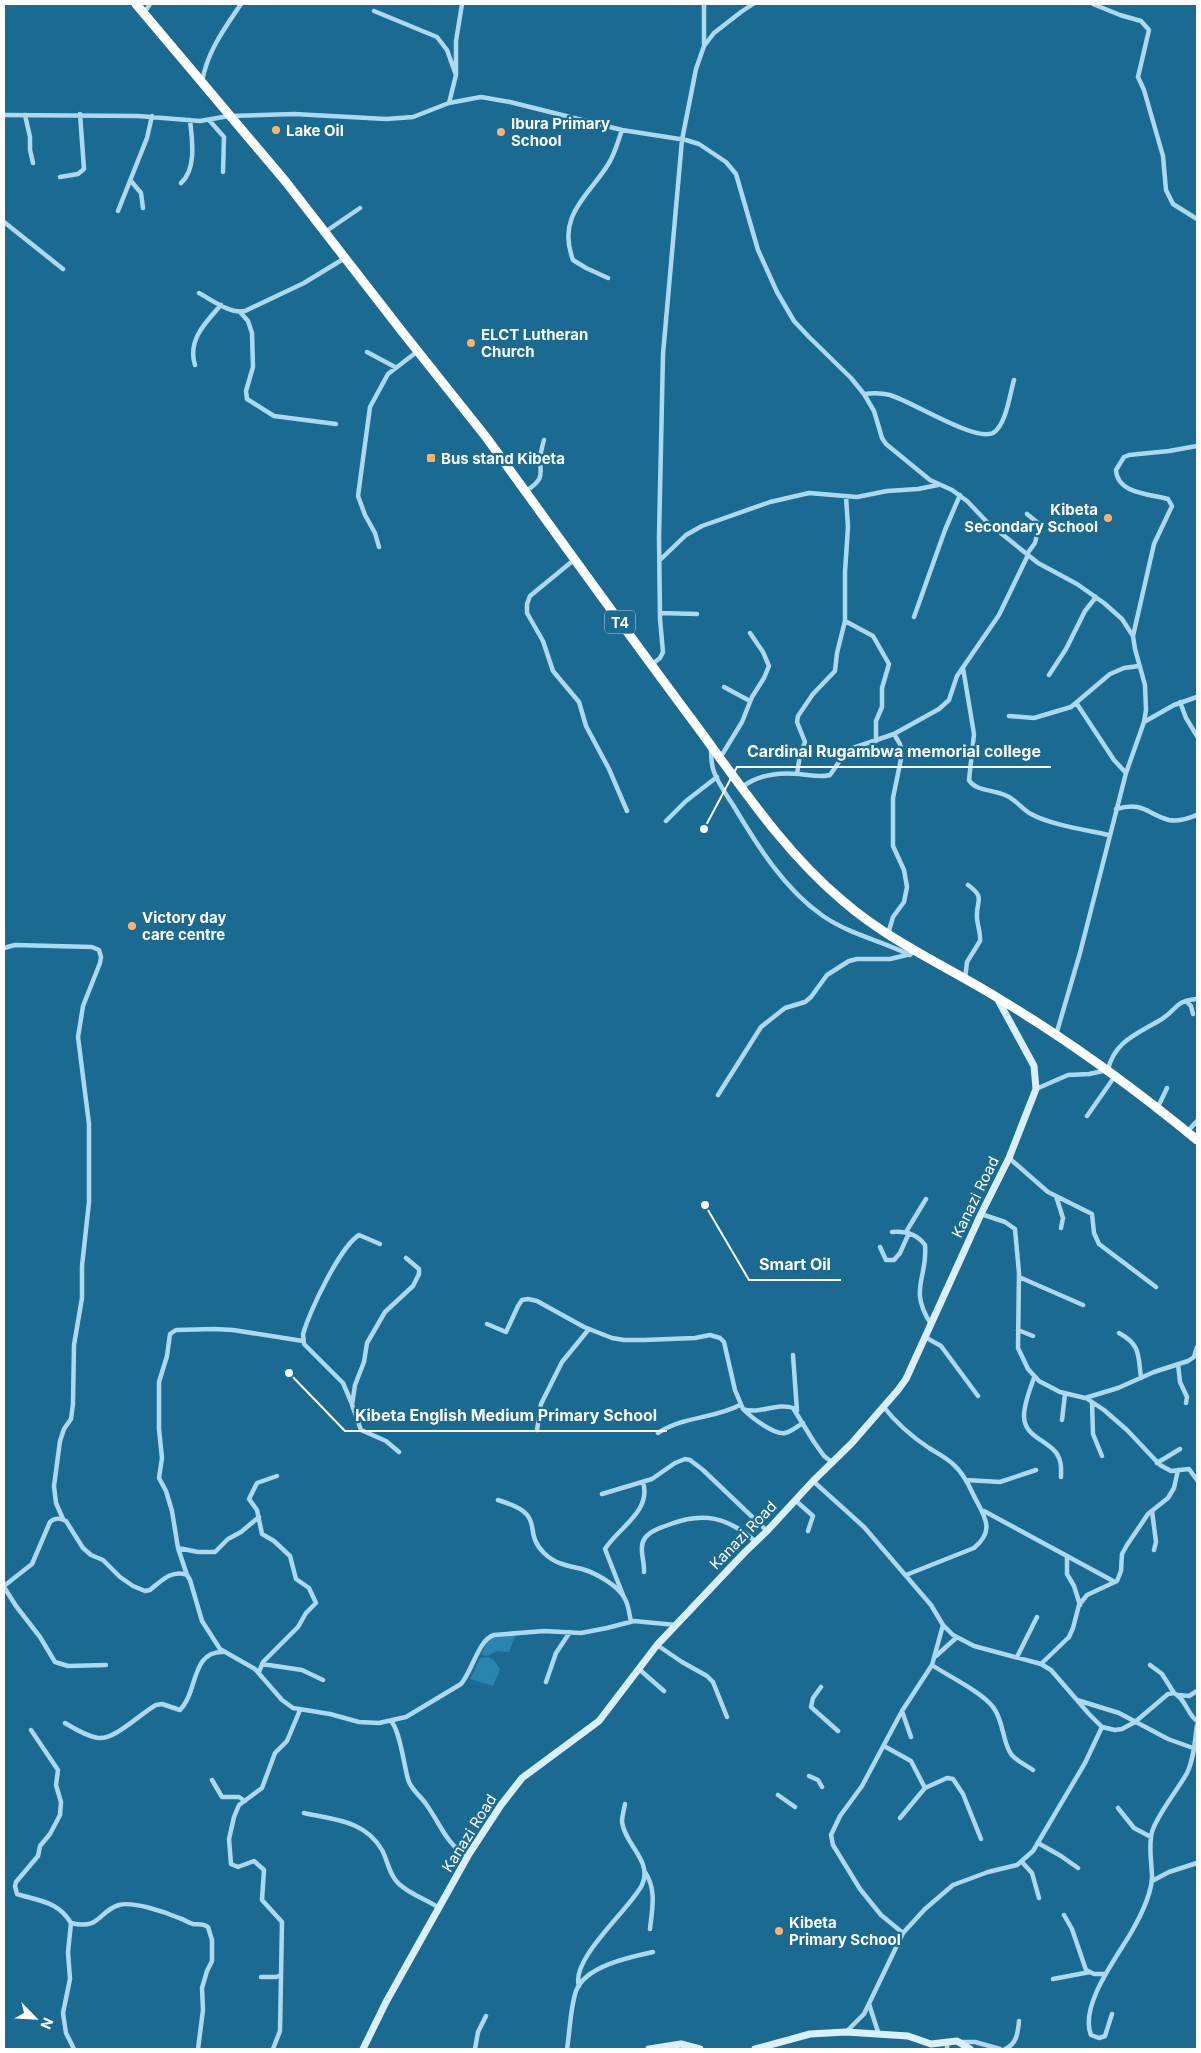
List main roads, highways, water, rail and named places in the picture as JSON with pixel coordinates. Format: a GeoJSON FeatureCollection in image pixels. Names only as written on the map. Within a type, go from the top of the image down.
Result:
{"type":"FeatureCollection","features":[{"type":"Feature","properties":{"kind":"highway","name":"T4"},"geometry":{"type":"LineString","coordinates":[[136,4],[286,182],[486,437],[741,788],[824,885],[845,903],[914,953],[997,997],[1116,1075],[1197,1140]]}},
{"type":"Feature","properties":{"kind":"main road","name":"Kanazi Road"},"geometry":{"type":"LineString","coordinates":[[363,2049],[386,2002],[468,1858],[501,1806],[522,1778],[599,1721],[640,1670],[657,1644],[678,1625],[745,1552],[833,1463],[906,1379],[981,1214],[1009,1158],[1036,1090],[1034,1066],[997,997]]}},
{"type":"Feature","properties":{"kind":"main road"},"geometry":{"type":"LineString","coordinates":[[755,2049],[810,2034],[846,2032],[908,2036],[931,2044],[947,2041],[961,2042],[970,2049]]}},
{"type":"Feature","properties":{"kind":"main road"},"geometry":{"type":"LineString","coordinates":[[649,2049],[681,2044],[700,2049]]}},
{"type":"Feature","properties":{"kind":"place","name":"Lake Oil"},"geometry":{"type":"Point","coordinates":[276,130]}},
{"type":"Feature","properties":{"kind":"place","name":"Ibura Primary School"},"geometry":{"type":"Point","coordinates":[501,132]}},
{"type":"Feature","properties":{"kind":"place","name":"ELCT Lutheran Church"},"geometry":{"type":"Point","coordinates":[471,343]}},
{"type":"Feature","properties":{"kind":"place","name":"Bus stand Kibeta"},"geometry":{"type":"Point","coordinates":[431,458]}},
{"type":"Feature","properties":{"kind":"place","name":"Kibeta Secondary School"},"geometry":{"type":"Point","coordinates":[1108,518]}},
{"type":"Feature","properties":{"kind":"place","name":"Cardinal Rugambwa memorial college"},"geometry":{"type":"Point","coordinates":[704,829]}},
{"type":"Feature","properties":{"kind":"place","name":"Victory day care centre"},"geometry":{"type":"Point","coordinates":[132,926]}},
{"type":"Feature","properties":{"kind":"place","name":"Smart Oil"},"geometry":{"type":"Point","coordinates":[705,1205]}},
{"type":"Feature","properties":{"kind":"place","name":"Kibeta English Medium Primary School"},"geometry":{"type":"Point","coordinates":[289,1373]}},
{"type":"Feature","properties":{"kind":"place","name":"Kibeta Primary School"},"geometry":{"type":"Point","coordinates":[779,1931]}}]}
